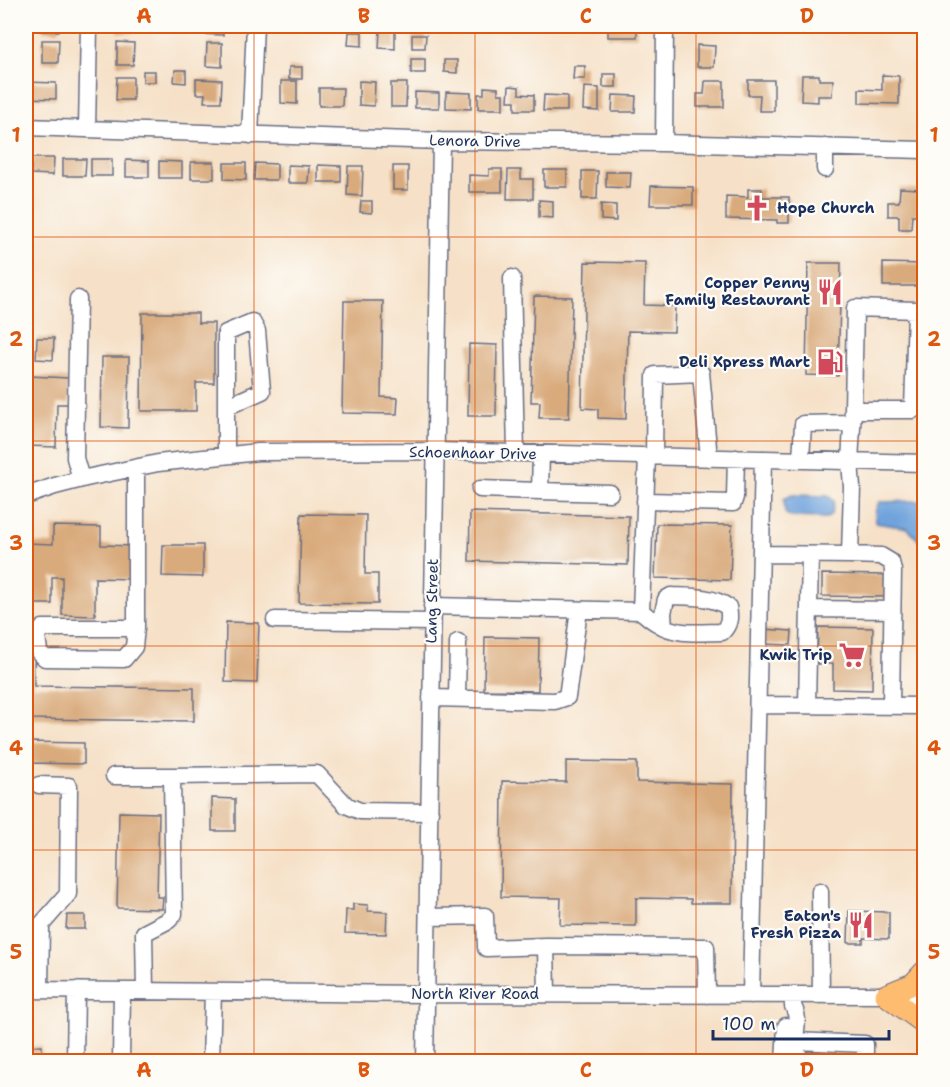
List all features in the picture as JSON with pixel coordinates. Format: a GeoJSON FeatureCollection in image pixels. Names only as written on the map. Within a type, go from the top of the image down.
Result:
{"type":"FeatureCollection","features":[{"type":"Feature","properties":{"kind":"main road"},"geometry":{"type":"LineString","coordinates":[[886,995],[913,984],[924,972]]}},
{"type":"Feature","properties":{"kind":"main road"},"geometry":{"type":"LineString","coordinates":[[886,995],[924,1023]]}},
{"type":"Feature","properties":{"kind":"street"},"geometry":{"type":"LineString","coordinates":[[87,129],[89,26]]}},
{"type":"Feature","properties":{"kind":"street"},"geometry":{"type":"LineString","coordinates":[[250,135],[255,26]]}},
{"type":"Feature","properties":{"kind":"street"},"geometry":{"type":"LineString","coordinates":[[664,143],[665,26]]}},
{"type":"Feature","properties":{"kind":"street","name":"Lenora Drive"},"geometry":{"type":"LineString","coordinates":[[26,127],[441,141],[664,143],[924,150]]}},
{"type":"Feature","properties":{"kind":"street","name":"Lang Street"},"geometry":{"type":"LineString","coordinates":[[425,1062],[441,141]]}},
{"type":"Feature","properties":{"kind":"street"},"geometry":{"type":"LineString","coordinates":[[825,147],[825,169]]}},
{"type":"Feature","properties":{"kind":"street"},"geometry":{"type":"LineString","coordinates":[[512,278],[516,453]]}},
{"type":"Feature","properties":{"kind":"street"},"geometry":{"type":"LineString","coordinates":[[78,299],[75,458],[81,479]]}},
{"type":"Feature","properties":{"kind":"street"},"geometry":{"type":"LineString","coordinates":[[801,460],[803,424],[852,416],[913,410],[920,310],[855,308],[852,416],[850,461],[852,487],[850,555]]}},
{"type":"Feature","properties":{"kind":"street"},"geometry":{"type":"LineString","coordinates":[[226,407],[262,391],[257,332],[252,322],[226,333],[226,407],[226,455]]}},
{"type":"Feature","properties":{"kind":"street"},"geometry":{"type":"LineString","coordinates":[[641,611],[645,501],[655,375],[701,373],[709,458]]}},
{"type":"Feature","properties":{"kind":"street","name":"Schoenhaar Drive"},"geometry":{"type":"LineString","coordinates":[[26,496],[81,479],[158,463],[258,452],[435,451],[924,463]]}},
{"type":"Feature","properties":{"kind":"street"},"geometry":{"type":"LineString","coordinates":[[540,491],[541,454]]}},
{"type":"Feature","properties":{"kind":"street"},"geometry":{"type":"LineString","coordinates":[[645,501],[732,503],[735,497],[736,458]]}},
{"type":"Feature","properties":{"kind":"street"},"geometry":{"type":"LineString","coordinates":[[751,995],[764,459]]}},
{"type":"Feature","properties":{"kind":"street"},"geometry":{"type":"LineString","coordinates":[[136,468],[136,628],[134,647],[124,659],[45,658],[39,652],[37,636],[43,628],[136,628]]}},
{"type":"Feature","properties":{"kind":"street"},"geometry":{"type":"LineString","coordinates":[[480,489],[610,493]]}},
{"type":"Feature","properties":{"kind":"street"},"geometry":{"type":"LineString","coordinates":[[761,554],[882,556],[891,562],[893,570],[891,706]]}},
{"type":"Feature","properties":{"kind":"street"},"geometry":{"type":"LineString","coordinates":[[807,705],[810,555]]}},
{"type":"Feature","properties":{"kind":"street"},"geometry":{"type":"LineString","coordinates":[[809,609],[892,610]]}},
{"type":"Feature","properties":{"kind":"street"},"geometry":{"type":"LineString","coordinates":[[431,698],[555,701],[567,697],[579,610]]}},
{"type":"Feature","properties":{"kind":"street"},"geometry":{"type":"LineString","coordinates":[[275,620],[579,610],[641,611],[664,627]]}},
{"type":"Feature","properties":{"kind":"street"},"geometry":{"type":"LineString","coordinates":[[457,699],[458,642]]}},
{"type":"Feature","properties":{"kind":"street"},"geometry":{"type":"LineString","coordinates":[[758,705],[924,706]]}},
{"type":"Feature","properties":{"kind":"street"},"geometry":{"type":"LineString","coordinates":[[114,776],[317,774],[346,805],[360,811],[430,812]]}},
{"type":"Feature","properties":{"kind":"street"},"geometry":{"type":"LineString","coordinates":[[144,991],[144,933],[174,915],[172,776]]}},
{"type":"Feature","properties":{"kind":"street"},"geometry":{"type":"LineString","coordinates":[[33,990],[41,925],[68,894],[69,786],[39,785]]}},
{"type":"Feature","properties":{"kind":"street"},"geometry":{"type":"LineString","coordinates":[[820,891],[821,995]]}},
{"type":"Feature","properties":{"kind":"street"},"geometry":{"type":"LineString","coordinates":[[428,917],[485,916],[486,948],[706,947],[707,995]]}},
{"type":"Feature","properties":{"kind":"street"},"geometry":{"type":"LineString","coordinates":[[546,946],[547,994]]}},
{"type":"Feature","properties":{"kind":"street","name":"North River Road"},"geometry":{"type":"LineString","coordinates":[[33,990],[751,995],[793,1001],[821,995],[924,995]]}},
{"type":"Feature","properties":{"kind":"street"},"geometry":{"type":"LineString","coordinates":[[75,1062],[76,990]]}},
{"type":"Feature","properties":{"kind":"street"},"geometry":{"type":"LineString","coordinates":[[121,1062],[122,991]]}},
{"type":"Feature","properties":{"kind":"street"},"geometry":{"type":"LineString","coordinates":[[211,1062],[213,992]]}},
{"type":"Feature","properties":{"kind":"street"},"geometry":{"type":"LineString","coordinates":[[793,1001],[797,1020],[795,1041],[800,1062]]}},
{"type":"Feature","properties":{"kind":"street"},"geometry":{"type":"LineString","coordinates":[[784,1062],[788,1014],[793,1001]]}},
{"type":"Feature","properties":{"kind":"street"},"geometry":{"type":"LineString","coordinates":[[795,1041],[865,1044],[865,1062]]}},
{"type":"Feature","properties":{"kind":"water"},"geometry":{"type":"Polygon","coordinates":[[[792,495],[828,496],[834,501],[832,513],[826,518],[791,517],[785,513],[784,499],[792,495]]]}},
{"type":"Feature","properties":{"kind":"water"},"geometry":{"type":"Polygon","coordinates":[[[919,501],[924,545],[907,528],[876,523],[875,512],[879,502],[919,501]]]}},
{"type":"Feature","properties":{"kind":"building"},"geometry":{"type":"Polygon","coordinates":[[[42,26],[59,26],[59,31],[42,31],[42,26]]]}},
{"type":"Feature","properties":{"kind":"building"},"geometry":{"type":"Polygon","coordinates":[[[119,26],[134,26],[134,33],[118,33],[119,26]]]}},
{"type":"Feature","properties":{"kind":"building"},"geometry":{"type":"Polygon","coordinates":[[[199,26],[223,26],[223,35],[198,34],[199,26]]]}},
{"type":"Feature","properties":{"kind":"building"},"geometry":{"type":"Polygon","coordinates":[[[608,26],[637,26],[637,37],[608,37],[608,26]]]}},
{"type":"Feature","properties":{"kind":"building"},"geometry":{"type":"Polygon","coordinates":[[[697,26],[737,26],[737,29],[697,28],[697,26]]]}},
{"type":"Feature","properties":{"kind":"building"},"geometry":{"type":"Polygon","coordinates":[[[792,26],[821,26],[795,34],[792,26]]]}},
{"type":"Feature","properties":{"kind":"building"},"geometry":{"type":"Polygon","coordinates":[[[380,30],[395,31],[395,49],[379,48],[380,30]]]}},
{"type":"Feature","properties":{"kind":"building"},"geometry":{"type":"Polygon","coordinates":[[[349,32],[362,32],[362,46],[348,45],[349,32]]]}},
{"type":"Feature","properties":{"kind":"building"},"geometry":{"type":"Polygon","coordinates":[[[412,35],[426,35],[425,48],[412,48],[412,35]]]}},
{"type":"Feature","properties":{"kind":"building"},"geometry":{"type":"Polygon","coordinates":[[[42,40],[59,40],[58,63],[42,63],[42,40]]]}},
{"type":"Feature","properties":{"kind":"building"},"geometry":{"type":"Polygon","coordinates":[[[117,42],[134,43],[133,65],[117,65],[117,42]]]}},
{"type":"Feature","properties":{"kind":"building"},"geometry":{"type":"Polygon","coordinates":[[[207,43],[222,43],[222,67],[206,66],[207,43]]]}},
{"type":"Feature","properties":{"kind":"building"},"geometry":{"type":"Polygon","coordinates":[[[697,45],[715,46],[714,67],[697,67],[697,45]]]}},
{"type":"Feature","properties":{"kind":"building"},"geometry":{"type":"Polygon","coordinates":[[[411,59],[425,59],[425,73],[411,73],[411,59]]]}},
{"type":"Feature","properties":{"kind":"building"},"geometry":{"type":"Polygon","coordinates":[[[444,60],[457,60],[457,73],[444,72],[444,60]]]}},
{"type":"Feature","properties":{"kind":"building"},"geometry":{"type":"Polygon","coordinates":[[[574,66],[585,66],[585,79],[573,79],[574,66]]]}},
{"type":"Feature","properties":{"kind":"building"},"geometry":{"type":"Polygon","coordinates":[[[289,67],[302,67],[302,79],[289,79],[289,67]]]}},
{"type":"Feature","properties":{"kind":"building"},"geometry":{"type":"Polygon","coordinates":[[[175,70],[186,70],[186,83],[174,82],[175,70]]]}},
{"type":"Feature","properties":{"kind":"building"},"geometry":{"type":"Polygon","coordinates":[[[143,71],[155,71],[155,82],[143,82],[143,71]]]}},
{"type":"Feature","properties":{"kind":"building"},"geometry":{"type":"Polygon","coordinates":[[[603,74],[616,74],[616,87],[603,87],[603,74]]]}},
{"type":"Feature","properties":{"kind":"building"},"geometry":{"type":"Polygon","coordinates":[[[802,75],[819,75],[819,80],[833,80],[832,96],[818,96],[818,102],[801,101],[802,75]]]}},
{"type":"Feature","properties":{"kind":"building"},"geometry":{"type":"Polygon","coordinates":[[[882,75],[899,76],[899,104],[859,103],[859,89],[882,90],[882,75]]]}},
{"type":"Feature","properties":{"kind":"building"},"geometry":{"type":"Polygon","coordinates":[[[117,77],[133,77],[133,100],[116,100],[117,77]]]}},
{"type":"Feature","properties":{"kind":"building"},"geometry":{"type":"Polygon","coordinates":[[[196,79],[222,80],[221,102],[204,102],[205,94],[196,94],[196,79]]]}},
{"type":"Feature","properties":{"kind":"building"},"geometry":{"type":"Polygon","coordinates":[[[748,80],[774,80],[774,111],[759,111],[760,95],[748,95],[748,80]]]}},
{"type":"Feature","properties":{"kind":"building"},"geometry":{"type":"Polygon","coordinates":[[[281,81],[297,81],[297,104],[281,103],[281,81]]]}},
{"type":"Feature","properties":{"kind":"building"},"geometry":{"type":"Polygon","coordinates":[[[359,81],[375,82],[374,106],[359,105],[359,81]]]}},
{"type":"Feature","properties":{"kind":"building"},"geometry":{"type":"Polygon","coordinates":[[[705,81],[724,81],[724,107],[697,107],[697,94],[704,94],[705,81]]]}},
{"type":"Feature","properties":{"kind":"building"},"geometry":{"type":"Polygon","coordinates":[[[26,82],[56,83],[56,99],[26,98],[26,82]]]}},
{"type":"Feature","properties":{"kind":"building"},"geometry":{"type":"Polygon","coordinates":[[[391,83],[407,83],[406,107],[391,107],[391,83]]]}},
{"type":"Feature","properties":{"kind":"building"},"geometry":{"type":"Polygon","coordinates":[[[509,86],[519,87],[519,94],[534,95],[534,110],[515,110],[515,101],[508,101],[509,86]]]}},
{"type":"Feature","properties":{"kind":"building"},"geometry":{"type":"Polygon","coordinates":[[[484,87],[498,88],[498,94],[503,94],[503,109],[478,109],[478,94],[484,94],[484,87]]]}},
{"type":"Feature","properties":{"kind":"building"},"geometry":{"type":"Polygon","coordinates":[[[584,87],[599,88],[599,111],[583,110],[584,87]]]}},
{"type":"Feature","properties":{"kind":"building"},"geometry":{"type":"Polygon","coordinates":[[[319,88],[343,88],[342,106],[319,106],[319,88]]]}},
{"type":"Feature","properties":{"kind":"building"},"geometry":{"type":"Polygon","coordinates":[[[415,92],[439,93],[439,108],[415,108],[415,92]]]}},
{"type":"Feature","properties":{"kind":"building"},"geometry":{"type":"Polygon","coordinates":[[[446,92],[471,93],[471,109],[446,108],[446,92]]]}},
{"type":"Feature","properties":{"kind":"building"},"geometry":{"type":"Polygon","coordinates":[[[544,95],[567,96],[567,111],[543,111],[544,95]]]}},
{"type":"Feature","properties":{"kind":"building"},"geometry":{"type":"Polygon","coordinates":[[[613,95],[636,96],[635,112],[612,112],[613,95]]]}},
{"type":"Feature","properties":{"kind":"building"},"geometry":{"type":"Polygon","coordinates":[[[31,158],[54,158],[53,175],[31,174],[31,158]]]}},
{"type":"Feature","properties":{"kind":"building"},"geometry":{"type":"Polygon","coordinates":[[[63,159],[86,159],[85,176],[63,176],[63,159]]]}},
{"type":"Feature","properties":{"kind":"building"},"geometry":{"type":"Polygon","coordinates":[[[91,159],[112,159],[112,176],[91,176],[91,159]]]}},
{"type":"Feature","properties":{"kind":"building"},"geometry":{"type":"Polygon","coordinates":[[[126,160],[149,161],[149,177],[126,177],[126,160]]]}},
{"type":"Feature","properties":{"kind":"building"},"geometry":{"type":"Polygon","coordinates":[[[159,161],[182,162],[182,178],[159,178],[159,161]]]}},
{"type":"Feature","properties":{"kind":"building"},"geometry":{"type":"Polygon","coordinates":[[[191,162],[214,162],[214,179],[191,179],[191,162]]]}},
{"type":"Feature","properties":{"kind":"building"},"geometry":{"type":"Polygon","coordinates":[[[224,163],[246,163],[246,180],[224,179],[224,163]]]}},
{"type":"Feature","properties":{"kind":"building"},"geometry":{"type":"Polygon","coordinates":[[[255,163],[277,164],[277,180],[254,180],[255,163]]]}},
{"type":"Feature","properties":{"kind":"building"},"geometry":{"type":"Polygon","coordinates":[[[288,165],[309,166],[308,183],[288,183],[288,165]]]}},
{"type":"Feature","properties":{"kind":"building"},"geometry":{"type":"Polygon","coordinates":[[[318,165],[341,166],[341,182],[318,182],[318,165]]]}},
{"type":"Feature","properties":{"kind":"building"},"geometry":{"type":"Polygon","coordinates":[[[348,166],[363,166],[362,196],[347,195],[348,166]]]}},
{"type":"Feature","properties":{"kind":"building"},"geometry":{"type":"Polygon","coordinates":[[[393,166],[408,166],[408,190],[393,190],[393,166]]]}},
{"type":"Feature","properties":{"kind":"building"},"geometry":{"type":"Polygon","coordinates":[[[489,169],[502,169],[502,192],[469,192],[469,175],[489,176],[489,169]]]}},
{"type":"Feature","properties":{"kind":"building"},"geometry":{"type":"Polygon","coordinates":[[[508,170],[521,170],[521,179],[533,179],[533,199],[507,199],[508,170]]]}},
{"type":"Feature","properties":{"kind":"building"},"geometry":{"type":"Polygon","coordinates":[[[544,170],[567,170],[567,187],[544,187],[544,170]]]}},
{"type":"Feature","properties":{"kind":"building"},"geometry":{"type":"Polygon","coordinates":[[[582,171],[598,171],[597,199],[582,199],[582,171]]]}},
{"type":"Feature","properties":{"kind":"building"},"geometry":{"type":"Polygon","coordinates":[[[606,172],[631,172],[630,188],[606,187],[606,172]]]}},
{"type":"Feature","properties":{"kind":"building"},"geometry":{"type":"Polygon","coordinates":[[[651,186],[693,187],[693,205],[650,205],[651,186]]]}},
{"type":"Feature","properties":{"kind":"building"},"geometry":{"type":"Polygon","coordinates":[[[900,188],[919,189],[918,215],[912,215],[911,229],[899,229],[899,216],[888,216],[888,202],[899,202],[900,188]]]}},
{"type":"Feature","properties":{"kind":"building","name":"Hope Church"},"geometry":{"type":"Polygon","coordinates":[[[748,189],[762,189],[762,197],[789,197],[789,223],[777,223],[777,220],[726,219],[726,196],[748,197],[748,189]]]}},
{"type":"Feature","properties":{"kind":"building"},"geometry":{"type":"Polygon","coordinates":[[[539,200],[553,201],[553,218],[539,217],[539,200]]]}},
{"type":"Feature","properties":{"kind":"building"},"geometry":{"type":"Polygon","coordinates":[[[361,201],[372,201],[372,213],[360,212],[361,201]]]}},
{"type":"Feature","properties":{"kind":"building"},"geometry":{"type":"Polygon","coordinates":[[[601,204],[616,205],[616,221],[601,220],[601,204]]]}},
{"type":"Feature","properties":{"kind":"building"},"geometry":{"type":"Polygon","coordinates":[[[585,262],[645,263],[644,305],[675,306],[674,332],[628,331],[626,419],[598,418],[598,409],[582,408],[585,262]]]}},
{"type":"Feature","properties":{"kind":"building"},"geometry":{"type":"Polygon","coordinates":[[[808,263],[841,263],[838,376],[806,375],[808,263]]]}},
{"type":"Feature","properties":{"kind":"building"},"geometry":{"type":"Polygon","coordinates":[[[883,263],[924,264],[924,286],[883,286],[883,263]]]}},
{"type":"Feature","properties":{"kind":"building"},"geometry":{"type":"Polygon","coordinates":[[[534,296],[572,297],[569,418],[539,418],[540,402],[531,402],[534,296]]]}},
{"type":"Feature","properties":{"kind":"building"},"geometry":{"type":"Polygon","coordinates":[[[344,301],[383,301],[381,397],[398,398],[397,414],[342,413],[344,301]]]}},
{"type":"Feature","properties":{"kind":"building"},"geometry":{"type":"Polygon","coordinates":[[[142,313],[198,313],[198,323],[214,323],[214,383],[196,383],[196,411],[141,411],[142,313]]]}},
{"type":"Feature","properties":{"kind":"building"},"geometry":{"type":"Polygon","coordinates":[[[37,338],[54,338],[53,360],[36,359],[37,338]]]}},
{"type":"Feature","properties":{"kind":"building"},"geometry":{"type":"Polygon","coordinates":[[[469,344],[497,345],[496,416],[468,416],[469,344]]]}},
{"type":"Feature","properties":{"kind":"building"},"geometry":{"type":"Polygon","coordinates":[[[102,357],[129,357],[128,428],[101,427],[102,357]]]}},
{"type":"Feature","properties":{"kind":"building"},"geometry":{"type":"Polygon","coordinates":[[[30,376],[68,378],[68,404],[57,404],[56,447],[28,446],[30,376]]]}},
{"type":"Feature","properties":{"kind":"building"},"geometry":{"type":"Polygon","coordinates":[[[470,512],[629,516],[628,565],[469,561],[470,512]]]}},
{"type":"Feature","properties":{"kind":"building"},"geometry":{"type":"Polygon","coordinates":[[[301,514],[366,515],[365,574],[378,574],[378,604],[299,603],[301,514]]]}},
{"type":"Feature","properties":{"kind":"building"},"geometry":{"type":"Polygon","coordinates":[[[657,524],[732,525],[730,580],[655,578],[657,524]]]}},
{"type":"Feature","properties":{"kind":"building"},"geometry":{"type":"Polygon","coordinates":[[[53,526],[101,527],[101,545],[133,546],[132,579],[95,578],[95,616],[62,615],[62,577],[52,577],[52,604],[35,604],[34,686],[194,688],[194,721],[26,719],[26,543],[53,544],[53,526]]]}},
{"type":"Feature","properties":{"kind":"building"},"geometry":{"type":"Polygon","coordinates":[[[163,545],[203,545],[203,577],[162,576],[163,545]]]}},
{"type":"Feature","properties":{"kind":"building"},"geometry":{"type":"Polygon","coordinates":[[[822,574],[889,575],[888,597],[822,596],[822,574]]]}},
{"type":"Feature","properties":{"kind":"building"},"geometry":{"type":"Polygon","coordinates":[[[226,622],[259,623],[257,683],[225,682],[226,622]]]}},
{"type":"Feature","properties":{"kind":"building"},"geometry":{"type":"Polygon","coordinates":[[[818,627],[873,628],[872,690],[833,689],[833,664],[817,664],[818,627]]]}},
{"type":"Feature","properties":{"kind":"building"},"geometry":{"type":"Polygon","coordinates":[[[763,629],[792,631],[791,645],[763,644],[763,629]]]}},
{"type":"Feature","properties":{"kind":"building"},"geometry":{"type":"Polygon","coordinates":[[[485,637],[539,638],[538,691],[484,690],[485,637]]]}},
{"type":"Feature","properties":{"kind":"building"},"geometry":{"type":"Polygon","coordinates":[[[26,742],[84,743],[84,764],[29,763],[28,869],[26,869],[26,742]]]}},
{"type":"Feature","properties":{"kind":"building"},"geometry":{"type":"Polygon","coordinates":[[[566,761],[637,762],[637,782],[733,784],[732,903],[691,903],[691,899],[636,898],[636,926],[560,925],[561,898],[501,897],[502,781],[566,782],[566,761]]]}},
{"type":"Feature","properties":{"kind":"building"},"geometry":{"type":"Polygon","coordinates":[[[212,798],[235,799],[235,831],[212,831],[212,798]]]}},
{"type":"Feature","properties":{"kind":"building"},"geometry":{"type":"Polygon","coordinates":[[[119,812],[159,813],[157,897],[163,897],[162,909],[117,908],[119,812]]]}},
{"type":"Feature","properties":{"kind":"building"},"geometry":{"type":"Polygon","coordinates":[[[353,904],[368,905],[368,911],[387,912],[386,934],[345,933],[346,910],[353,910],[353,904]]]}},
{"type":"Feature","properties":{"kind":"building"},"geometry":{"type":"Polygon","coordinates":[[[849,911],[889,912],[889,939],[863,938],[863,943],[848,943],[849,911]]]}},
{"type":"Feature","properties":{"kind":"building"},"geometry":{"type":"Polygon","coordinates":[[[67,915],[85,915],[85,929],[66,929],[67,915]]]}},
{"type":"Feature","properties":{"kind":"building"},"geometry":{"type":"Polygon","coordinates":[[[26,1046],[42,1046],[42,1062],[26,1062],[26,1046]]]}},
{"type":"Feature","properties":{"kind":"place","name":"Hope Church"},"geometry":{"type":"Point","coordinates":[757,208]}},
{"type":"Feature","properties":{"kind":"place","name":"Copper Penny Family Restaurant"},"geometry":{"type":"Point","coordinates":[830,292]}},
{"type":"Feature","properties":{"kind":"place","name":"Deli Xpress Mart"},"geometry":{"type":"Point","coordinates":[830,362]}},
{"type":"Feature","properties":{"kind":"place","name":"Kwik Trip"},"geometry":{"type":"Point","coordinates":[852,655]}},
{"type":"Feature","properties":{"kind":"place","name":"Eaton's Fresh Pizza"},"geometry":{"type":"Point","coordinates":[861,925]}}]}
